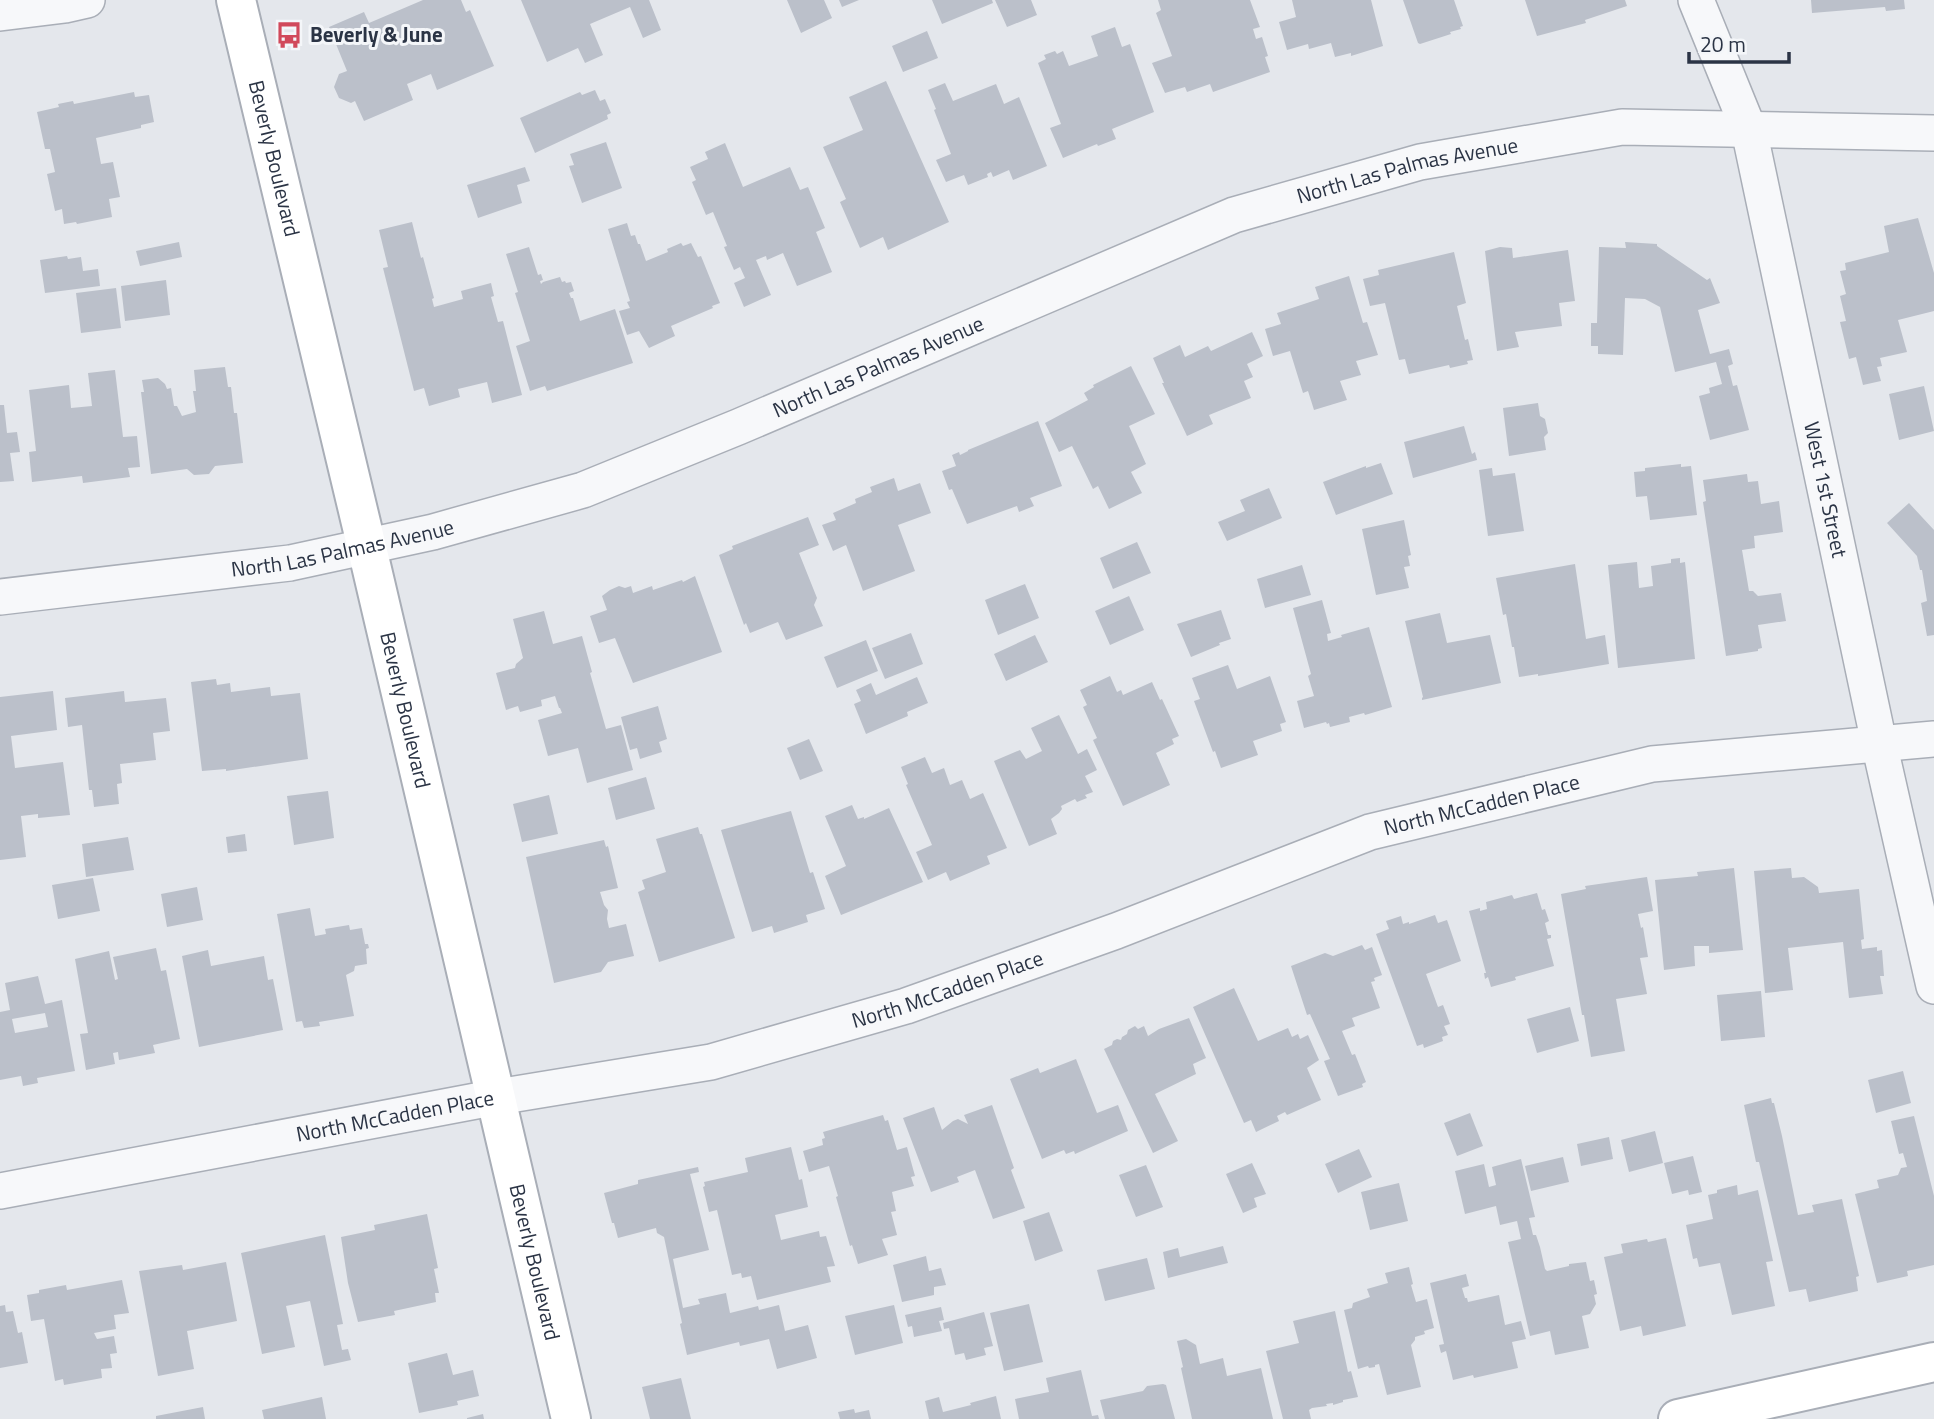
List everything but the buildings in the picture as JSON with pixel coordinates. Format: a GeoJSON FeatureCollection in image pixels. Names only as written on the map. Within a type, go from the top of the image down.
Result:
{"type":"FeatureCollection","features":[{"type":"Feature","properties":{"kind":"main road","name":"Beverly Boulevard"},"geometry":{"type":"LineString","coordinates":[[236,0],[571,1419]]}},
{"type":"Feature","properties":{"kind":"main road"},"geometry":{"type":"LineString","coordinates":[[1678,1419],[1934,1362]]}},
{"type":"Feature","properties":{"kind":"street"},"geometry":{"type":"LineString","coordinates":[[0,13],[87,0]]}},
{"type":"Feature","properties":{"kind":"street","name":"West 1st Street"},"geometry":{"type":"LineString","coordinates":[[1696,0],[1749,130],[1879,743],[1934,986]]}},
{"type":"Feature","properties":{"kind":"street","name":"North Las Palmas Avenue"},"geometry":{"type":"LineString","coordinates":[[0,597],[290,563],[433,533],[583,490],[738,427],[1234,215],[1420,162],[1622,127],[1934,133]]}},
{"type":"Feature","properties":{"kind":"street","name":"North McCadden Place"},"geometry":{"type":"LineString","coordinates":[[0,1191],[496,1097],[711,1062],[906,1006],[1116,931],[1370,832],[1652,764],[1934,739]]}},
{"type":"Feature","properties":{"kind":"place","name":"Beverly & June"},"geometry":{"type":"Point","coordinates":[289,35]}}]}
